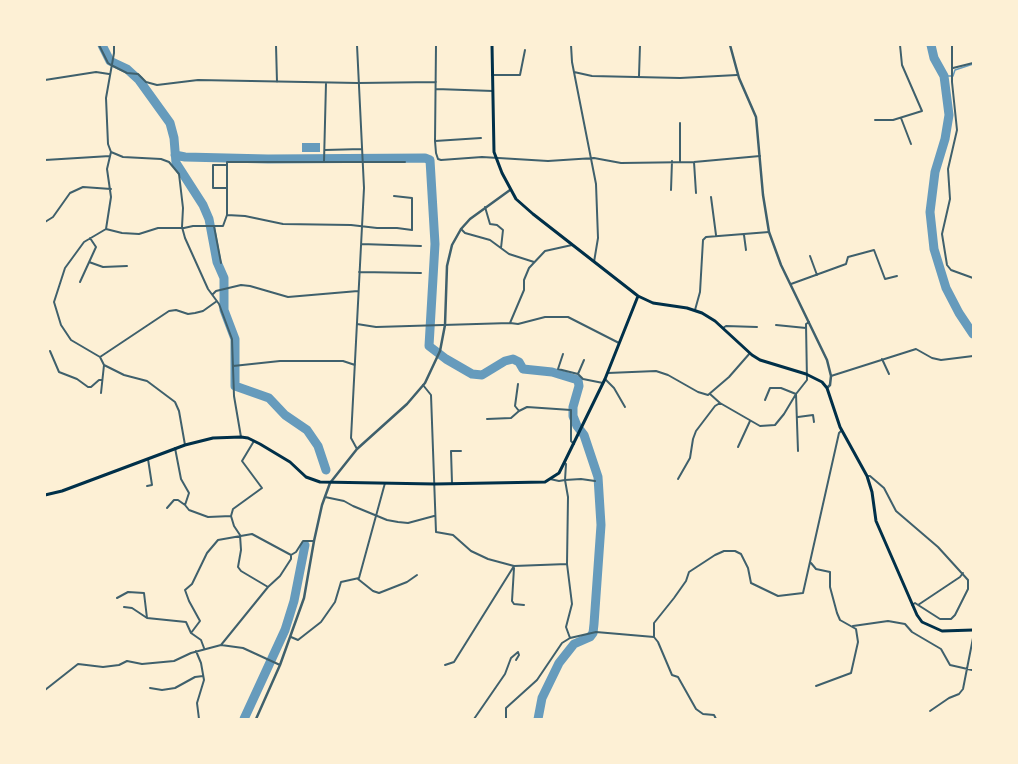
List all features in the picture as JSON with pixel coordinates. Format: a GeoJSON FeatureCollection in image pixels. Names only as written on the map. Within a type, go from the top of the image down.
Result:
{"type":"FeatureCollection","features":[{"type":"Feature","properties":{"kind":"main road"},"geometry":{"type":"LineString","coordinates":[[492,45],[494,141],[496,158],[510,190],[516,199],[638,296],[653,303],[695,310],[708,316],[760,360],[806,374],[817,379],[827,388],[842,430],[867,476],[872,492],[876,521],[912,605],[922,622],[930,627],[942,631],[973,630]]}},
{"type":"Feature","properties":{"kind":"main road"},"geometry":{"type":"LineString","coordinates":[[45,495],[62,491],[185,445],[213,438],[241,437],[254,441],[290,462],[306,477],[330,483],[435,484],[545,482],[559,472],[574,444],[608,373],[638,296]]}},
{"type":"Feature","properties":{"kind":"street"},"geometry":{"type":"LineString","coordinates":[[99,45],[111,65],[127,73],[138,74],[146,82],[157,85],[198,80],[358,84],[436,82]]}},
{"type":"Feature","properties":{"kind":"street"},"geometry":{"type":"LineString","coordinates":[[106,229],[111,189],[107,169],[111,152],[108,144],[106,98],[114,45]]}},
{"type":"Feature","properties":{"kind":"street"},"geometry":{"type":"LineString","coordinates":[[276,45],[277,82]]}},
{"type":"Feature","properties":{"kind":"street"},"geometry":{"type":"LineString","coordinates":[[357,45],[362,149],[363,226],[359,272],[351,438],[357,449]]}},
{"type":"Feature","properties":{"kind":"street"},"geometry":{"type":"LineString","coordinates":[[436,45],[435,141],[438,159],[482,157],[548,161],[591,159],[621,163],[672,161],[694,162],[760,156]]}},
{"type":"Feature","properties":{"kind":"street"},"geometry":{"type":"LineString","coordinates":[[571,45],[574,72],[591,159],[597,199],[598,238],[594,262]]}},
{"type":"Feature","properties":{"kind":"street"},"geometry":{"type":"LineString","coordinates":[[639,76],[640,45]]}},
{"type":"Feature","properties":{"kind":"street"},"geometry":{"type":"LineString","coordinates":[[730,45],[738,75],[756,118],[769,232],[775,251],[827,360],[831,376],[830,384],[827,388]]}},
{"type":"Feature","properties":{"kind":"street"},"geometry":{"type":"LineString","coordinates":[[875,120],[893,120],[922,111],[902,65],[900,45]]}},
{"type":"Feature","properties":{"kind":"street"},"geometry":{"type":"LineString","coordinates":[[952,45],[952,82],[957,130],[948,169],[951,188],[950,199],[942,234],[948,265],[951,270],[973,278]]}},
{"type":"Feature","properties":{"kind":"street"},"geometry":{"type":"LineString","coordinates":[[492,75],[520,75],[526,50]]}},
{"type":"Feature","properties":{"kind":"street"},"geometry":{"type":"LineString","coordinates":[[953,68],[973,63]]}},
{"type":"Feature","properties":{"kind":"street"},"geometry":{"type":"LineString","coordinates":[[45,80],[96,72],[109,74]]}},
{"type":"Feature","properties":{"kind":"street"},"geometry":{"type":"LineString","coordinates":[[574,72],[592,76],[680,78],[738,75]]}},
{"type":"Feature","properties":{"kind":"street"},"geometry":{"type":"LineString","coordinates":[[324,162],[326,83]]}},
{"type":"Feature","properties":{"kind":"street"},"geometry":{"type":"LineString","coordinates":[[436,89],[493,91]]}},
{"type":"Feature","properties":{"kind":"street"},"geometry":{"type":"LineString","coordinates":[[901,118],[911,144]]}},
{"type":"Feature","properties":{"kind":"street"},"geometry":{"type":"LineString","coordinates":[[680,123],[680,161]]}},
{"type":"Feature","properties":{"kind":"street"},"geometry":{"type":"LineString","coordinates":[[435,141],[481,138]]}},
{"type":"Feature","properties":{"kind":"street"},"geometry":{"type":"LineString","coordinates":[[325,150],[362,149]]}},
{"type":"Feature","properties":{"kind":"street"},"geometry":{"type":"LineString","coordinates":[[111,152],[123,157],[161,159],[169,162],[179,174],[183,208],[182,227],[208,289],[217,301],[232,339],[234,396],[241,437]]}},
{"type":"Feature","properties":{"kind":"street"},"geometry":{"type":"LineString","coordinates":[[45,160],[110,156]]}},
{"type":"Feature","properties":{"kind":"street"},"geometry":{"type":"LineString","coordinates":[[671,190],[672,161]]}},
{"type":"Feature","properties":{"kind":"street"},"geometry":{"type":"LineString","coordinates":[[227,188],[213,188],[213,165],[227,165],[227,162],[405,162]]}},
{"type":"Feature","properties":{"kind":"street"},"geometry":{"type":"LineString","coordinates":[[694,162],[696,193]]}},
{"type":"Feature","properties":{"kind":"street"},"geometry":{"type":"LineString","coordinates":[[185,445],[179,410],[175,402],[147,381],[124,375],[104,365],[100,358],[71,340],[61,325],[54,302],[65,268],[84,242],[106,229],[122,233],[139,234],[158,228],[223,226],[227,215],[227,165]]}},
{"type":"Feature","properties":{"kind":"street"},"geometry":{"type":"LineString","coordinates":[[45,222],[53,217],[70,193],[83,187],[111,189]]}},
{"type":"Feature","properties":{"kind":"street"},"geometry":{"type":"LineString","coordinates":[[256,719],[280,665],[304,598],[314,541],[330,483],[357,449],[407,404],[423,385],[440,351],[445,325],[447,266],[452,245],[461,229],[485,207],[510,190]]}},
{"type":"Feature","properties":{"kind":"street"},"geometry":{"type":"LineString","coordinates":[[227,215],[245,216],[283,224],[363,226],[412,230],[412,198],[394,196]]}},
{"type":"Feature","properties":{"kind":"street"},"geometry":{"type":"LineString","coordinates":[[711,196],[716,235]]}},
{"type":"Feature","properties":{"kind":"street"},"geometry":{"type":"LineString","coordinates":[[485,207],[490,224],[498,225],[503,230],[501,248]]}},
{"type":"Feature","properties":{"kind":"street"},"geometry":{"type":"LineString","coordinates":[[214,226],[221,263]]}},
{"type":"Feature","properties":{"kind":"street"},"geometry":{"type":"LineString","coordinates":[[461,229],[465,233],[490,240],[509,254],[534,262]]}},
{"type":"Feature","properties":{"kind":"street"},"geometry":{"type":"LineString","coordinates":[[695,310],[700,292],[702,240],[706,237],[716,235],[744,235],[769,232]]}},
{"type":"Feature","properties":{"kind":"street"},"geometry":{"type":"LineString","coordinates":[[744,235],[746,250]]}},
{"type":"Feature","properties":{"kind":"street"},"geometry":{"type":"LineString","coordinates":[[80,282],[96,247],[90,238]]}},
{"type":"Feature","properties":{"kind":"street"},"geometry":{"type":"LineString","coordinates":[[361,244],[421,246]]}},
{"type":"Feature","properties":{"kind":"street"},"geometry":{"type":"LineString","coordinates":[[510,323],[524,290],[527,272],[534,262],[546,252],[573,244]]}},
{"type":"Feature","properties":{"kind":"street"},"geometry":{"type":"LineString","coordinates":[[791,284],[817,276],[846,264],[848,257],[874,250],[885,279],[897,276]]}},
{"type":"Feature","properties":{"kind":"street"},"geometry":{"type":"LineString","coordinates":[[810,256],[817,276]]}},
{"type":"Feature","properties":{"kind":"street"},"geometry":{"type":"LineString","coordinates":[[89,262],[103,267],[126,266]]}},
{"type":"Feature","properties":{"kind":"street"},"geometry":{"type":"LineString","coordinates":[[359,272],[421,273]]}},
{"type":"Feature","properties":{"kind":"street"},"geometry":{"type":"LineString","coordinates":[[213,294],[227,288],[240,285],[250,286],[288,296],[358,291]]}},
{"type":"Feature","properties":{"kind":"street"},"geometry":{"type":"LineString","coordinates":[[100,358],[169,311],[195,313],[203,311],[217,301]]}},
{"type":"Feature","properties":{"kind":"street"},"geometry":{"type":"LineString","coordinates":[[357,324],[376,327],[518,324],[545,317],[568,317],[619,344]]}},
{"type":"Feature","properties":{"kind":"street"},"geometry":{"type":"LineString","coordinates":[[608,373],[656,372],[668,375],[698,392],[710,394],[720,403],[760,426],[775,425],[807,380],[806,324],[809,322]]}},
{"type":"Feature","properties":{"kind":"street"},"geometry":{"type":"LineString","coordinates":[[776,325],[806,328]]}},
{"type":"Feature","properties":{"kind":"street"},"geometry":{"type":"LineString","coordinates":[[723,328],[726,326],[758,327]]}},
{"type":"Feature","properties":{"kind":"street"},"geometry":{"type":"LineString","coordinates":[[831,376],[916,349],[932,358],[941,360],[973,356]]}},
{"type":"Feature","properties":{"kind":"street"},"geometry":{"type":"LineString","coordinates":[[50,351],[59,372],[77,379],[88,387],[91,387],[99,380],[102,380]]}},
{"type":"Feature","properties":{"kind":"street"},"geometry":{"type":"LineString","coordinates":[[710,394],[736,370],[750,352]]}},
{"type":"Feature","properties":{"kind":"street"},"geometry":{"type":"LineString","coordinates":[[562,354],[558,369],[578,374],[583,379],[602,383]]}},
{"type":"Feature","properties":{"kind":"street"},"geometry":{"type":"LineString","coordinates":[[882,359],[889,374]]}},
{"type":"Feature","properties":{"kind":"street"},"geometry":{"type":"LineString","coordinates":[[578,374],[584,360]]}},
{"type":"Feature","properties":{"kind":"street"},"geometry":{"type":"LineString","coordinates":[[232,366],[280,361],[343,361],[355,365]]}},
{"type":"Feature","properties":{"kind":"street"},"geometry":{"type":"LineString","coordinates":[[101,393],[104,365]]}},
{"type":"Feature","properties":{"kind":"street"},"geometry":{"type":"LineString","coordinates":[[605,379],[614,388],[625,407]]}},
{"type":"Feature","properties":{"kind":"street"},"geometry":{"type":"LineString","coordinates":[[518,384],[515,406],[519,411]]}},
{"type":"Feature","properties":{"kind":"street"},"geometry":{"type":"LineString","coordinates":[[423,385],[431,395],[435,484],[434,516],[436,532],[453,535],[476,554],[514,566],[567,564]]}},
{"type":"Feature","properties":{"kind":"street"},"geometry":{"type":"LineString","coordinates":[[765,400],[770,388],[782,388],[796,394]]}},
{"type":"Feature","properties":{"kind":"street"},"geometry":{"type":"LineString","coordinates":[[796,394],[798,451]]}},
{"type":"Feature","properties":{"kind":"street"},"geometry":{"type":"LineString","coordinates":[[678,479],[690,458],[696,431],[715,406],[720,403]]}},
{"type":"Feature","properties":{"kind":"street"},"geometry":{"type":"LineString","coordinates":[[487,419],[512,418],[519,411],[528,407],[571,410],[571,441],[574,444]]}},
{"type":"Feature","properties":{"kind":"street"},"geometry":{"type":"LineString","coordinates":[[798,417],[813,415],[814,422]]}},
{"type":"Feature","properties":{"kind":"street"},"geometry":{"type":"LineString","coordinates":[[738,447],[750,421]]}},
{"type":"Feature","properties":{"kind":"street"},"geometry":{"type":"LineString","coordinates":[[716,719],[714,715],[703,714],[696,710],[678,677],[672,675],[658,642],[654,637],[654,623],[686,581],[689,572],[715,554],[730,551],[741,554],[748,568],[750,583],[778,596],[803,593],[805,577],[811,563],[839,433],[842,430]]}},
{"type":"Feature","properties":{"kind":"street"},"geometry":{"type":"LineString","coordinates":[[254,441],[242,461],[262,488],[234,509],[232,516],[234,526],[240,535],[241,550],[238,567],[241,571],[268,588]]}},
{"type":"Feature","properties":{"kind":"street"},"geometry":{"type":"LineString","coordinates":[[175,448],[181,479],[189,493],[185,505]]}},
{"type":"Feature","properties":{"kind":"street"},"geometry":{"type":"LineString","coordinates":[[452,483],[451,451],[461,451]]}},
{"type":"Feature","properties":{"kind":"street"},"geometry":{"type":"LineString","coordinates":[[147,486],[152,485],[148,458]]}},
{"type":"Feature","properties":{"kind":"street"},"geometry":{"type":"LineString","coordinates":[[564,463],[566,464],[565,480],[568,497],[567,564],[572,604],[566,627],[570,638]]}},
{"type":"Feature","properties":{"kind":"street"},"geometry":{"type":"LineString","coordinates":[[867,476],[870,476],[884,488],[896,511],[938,547],[968,580],[968,588],[956,615],[951,620],[940,619],[915,602],[912,605]]}},
{"type":"Feature","properties":{"kind":"street"},"geometry":{"type":"LineString","coordinates":[[550,479],[581,479],[595,481]]}},
{"type":"Feature","properties":{"kind":"street"},"geometry":{"type":"LineString","coordinates":[[358,579],[377,516],[385,483]]}},
{"type":"Feature","properties":{"kind":"street"},"geometry":{"type":"LineString","coordinates":[[325,497],[344,500],[353,506],[387,520],[408,523],[434,516]]}},
{"type":"Feature","properties":{"kind":"street"},"geometry":{"type":"LineString","coordinates":[[167,508],[174,500],[178,500],[190,510],[208,517],[232,516]]}},
{"type":"Feature","properties":{"kind":"street"},"geometry":{"type":"LineString","coordinates":[[191,633],[200,621],[185,590],[192,584],[207,553],[218,540],[252,534],[291,555]]}},
{"type":"Feature","properties":{"kind":"street"},"geometry":{"type":"LineString","coordinates":[[221,646],[268,588],[280,576],[291,559],[291,555],[296,552],[303,541],[314,541]]}},
{"type":"Feature","properties":{"kind":"street"},"geometry":{"type":"LineString","coordinates":[[811,563],[816,569],[830,572],[830,587],[837,613],[840,620],[856,629],[858,642],[851,673],[816,686]]}},
{"type":"Feature","properties":{"kind":"street"},"geometry":{"type":"LineString","coordinates":[[514,566],[512,601],[514,604],[524,605]]}},
{"type":"Feature","properties":{"kind":"street"},"geometry":{"type":"LineString","coordinates":[[445,665],[454,662],[514,566]]}},
{"type":"Feature","properties":{"kind":"street"},"geometry":{"type":"LineString","coordinates":[[918,605],[960,577],[963,573]]}},
{"type":"Feature","properties":{"kind":"street"},"geometry":{"type":"LineString","coordinates":[[291,637],[298,640],[321,622],[335,602],[341,582],[358,579],[373,591],[380,593],[407,582],[417,575]]}},
{"type":"Feature","properties":{"kind":"street"},"geometry":{"type":"LineString","coordinates":[[117,598],[128,592],[144,593],[147,618]]}},
{"type":"Feature","properties":{"kind":"street"},"geometry":{"type":"LineString","coordinates":[[124,607],[132,608],[147,618],[182,620],[186,622],[191,633],[201,640],[204,648]]}},
{"type":"Feature","properties":{"kind":"street"},"geometry":{"type":"LineString","coordinates":[[853,626],[888,621],[905,624],[912,632],[937,645],[950,665],[972,670]]}},
{"type":"Feature","properties":{"kind":"street"},"geometry":{"type":"LineString","coordinates":[[506,719],[506,708],[537,680],[562,643],[570,638],[596,632],[654,637]]}},
{"type":"Feature","properties":{"kind":"street"},"geometry":{"type":"LineString","coordinates":[[930,711],[949,698],[959,694],[963,689],[973,638]]}},
{"type":"Feature","properties":{"kind":"street"},"geometry":{"type":"LineString","coordinates":[[45,690],[78,664],[103,667],[127,661],[142,664],[174,661],[204,648],[221,646],[243,648],[280,665]]}},
{"type":"Feature","properties":{"kind":"street"},"geometry":{"type":"LineString","coordinates":[[196,651],[201,663],[204,680],[197,703],[199,719]]}},
{"type":"Feature","properties":{"kind":"street"},"geometry":{"type":"LineString","coordinates":[[474,719],[505,674],[511,658],[518,652],[519,655],[516,660]]}},
{"type":"Feature","properties":{"kind":"street"},"geometry":{"type":"LineString","coordinates":[[150,688],[162,690],[175,688],[195,677],[203,676]]}},
{"type":"Feature","properties":{"kind":"water"},"geometry":{"type":"Polygon","coordinates":[[[302,143],[320,143],[320,152],[302,152],[302,143]]]}},
{"type":"Feature","properties":{"kind":"waterway"},"geometry":{"type":"LineString","coordinates":[[102,45],[110,61],[127,69],[139,80],[170,123],[174,138],[176,163],[203,205],[209,219],[217,262],[224,278],[224,310],[235,339],[235,386],[269,398],[285,415],[307,430],[318,446],[326,470]]}},
{"type":"Feature","properties":{"kind":"waterway"},"geometry":{"type":"LineString","coordinates":[[931,45],[934,58],[944,76],[949,115],[945,139],[935,172],[930,212],[934,249],[946,288],[959,313],[973,334]]}},
{"type":"Feature","properties":{"kind":"waterway"},"geometry":{"type":"LineString","coordinates":[[944,76],[953,76],[955,70],[973,64]]}},
{"type":"Feature","properties":{"kind":"waterway"},"geometry":{"type":"LineString","coordinates":[[175,155],[185,157],[268,159],[425,158],[430,160],[435,244],[429,346],[446,359],[472,374],[482,375],[505,361],[513,359],[519,362],[523,369],[552,372],[578,380],[579,386],[573,407],[573,416],[577,426],[584,435],[598,477],[601,525],[593,633],[590,637],[574,644],[559,663],[542,698],[538,719]]}},
{"type":"Feature","properties":{"kind":"waterway"},"geometry":{"type":"LineString","coordinates":[[244,719],[285,630],[294,601],[305,545]]}}]}
